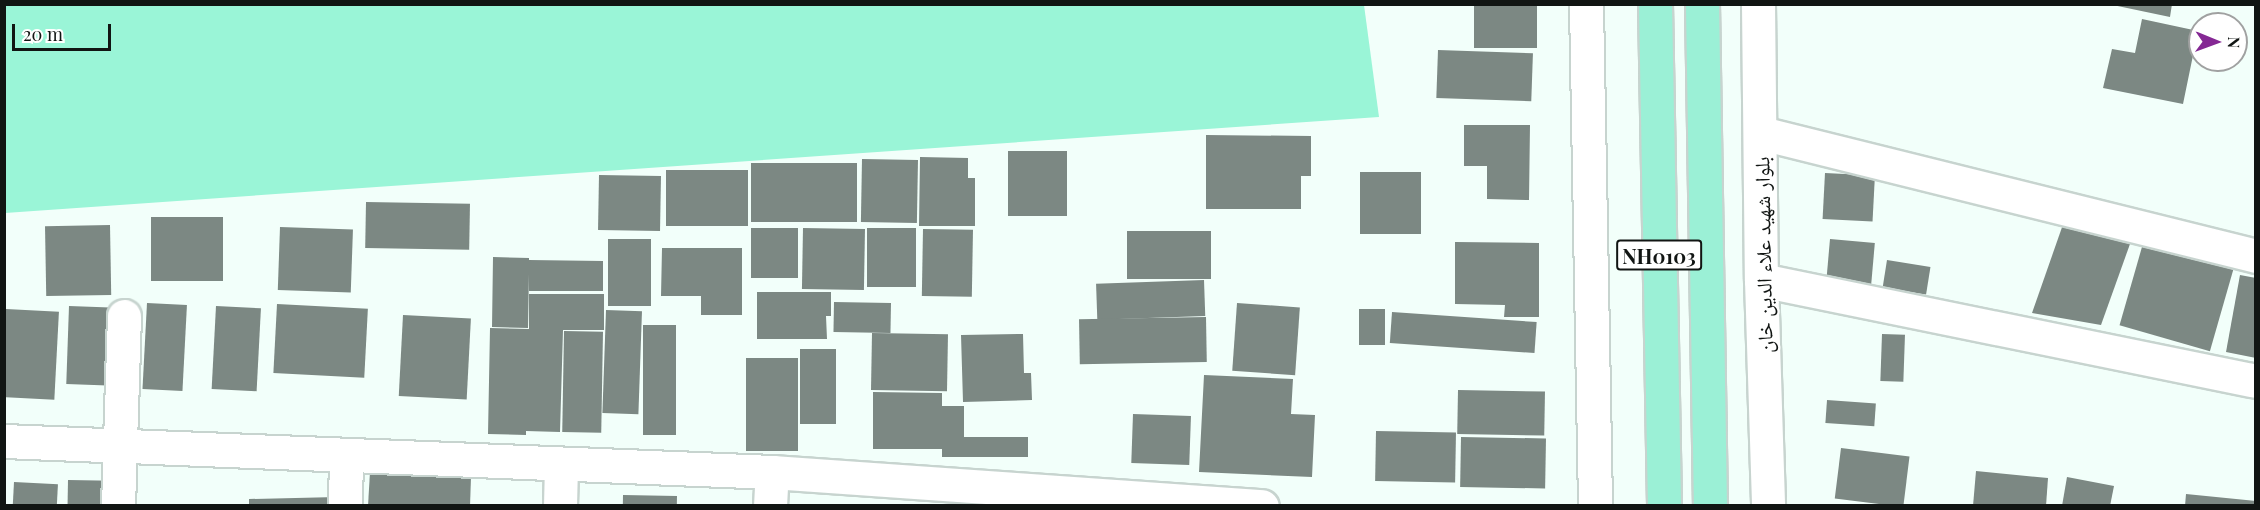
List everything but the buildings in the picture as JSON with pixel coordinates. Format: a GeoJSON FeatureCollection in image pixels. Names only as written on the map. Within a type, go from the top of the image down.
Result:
{"type":"FeatureCollection","features":[{"type":"Feature","properties":{"kind":"highway","name":"NH0103"},"geometry":{"type":"LineString","coordinates":[[1655,4],[1664,506]]}},
{"type":"Feature","properties":{"kind":"highway","name":"NH0103"},"geometry":{"type":"LineString","coordinates":[[1702,4],[1710,506]]}},
{"type":"Feature","properties":{"kind":"street"},"geometry":{"type":"LineString","coordinates":[[1586,4],[1595,506]]}},
{"type":"Feature","properties":{"kind":"street","name":"بلوار شهید علاء الدین خان"},"geometry":{"type":"LineString","coordinates":[[1758,4],[1761,280],[1768,506]]}},
{"type":"Feature","properties":{"kind":"street"},"geometry":{"type":"LineString","coordinates":[[1761,133],[2256,256]]}},
{"type":"Feature","properties":{"kind":"street"},"geometry":{"type":"LineString","coordinates":[[1761,280],[2256,381]]}},
{"type":"Feature","properties":{"kind":"street"},"geometry":{"type":"LineString","coordinates":[[118,506],[124,316]]}},
{"type":"Feature","properties":{"kind":"street"},"geometry":{"type":"LineString","coordinates":[[4,441],[772,472],[1262,506]]}},
{"type":"Feature","properties":{"kind":"street"},"geometry":{"type":"LineString","coordinates":[[345,506],[346,456]]}},
{"type":"Feature","properties":{"kind":"street"},"geometry":{"type":"LineString","coordinates":[[560,506],[561,465]]}},
{"type":"Feature","properties":{"kind":"street"},"geometry":{"type":"LineString","coordinates":[[770,506],[772,472]]}},
{"type":"Feature","properties":{"kind":"green space"},"geometry":{"type":"Polygon","coordinates":[[[5,4],[1364,5],[1379,117],[5,213],[5,4]]]}}]}
